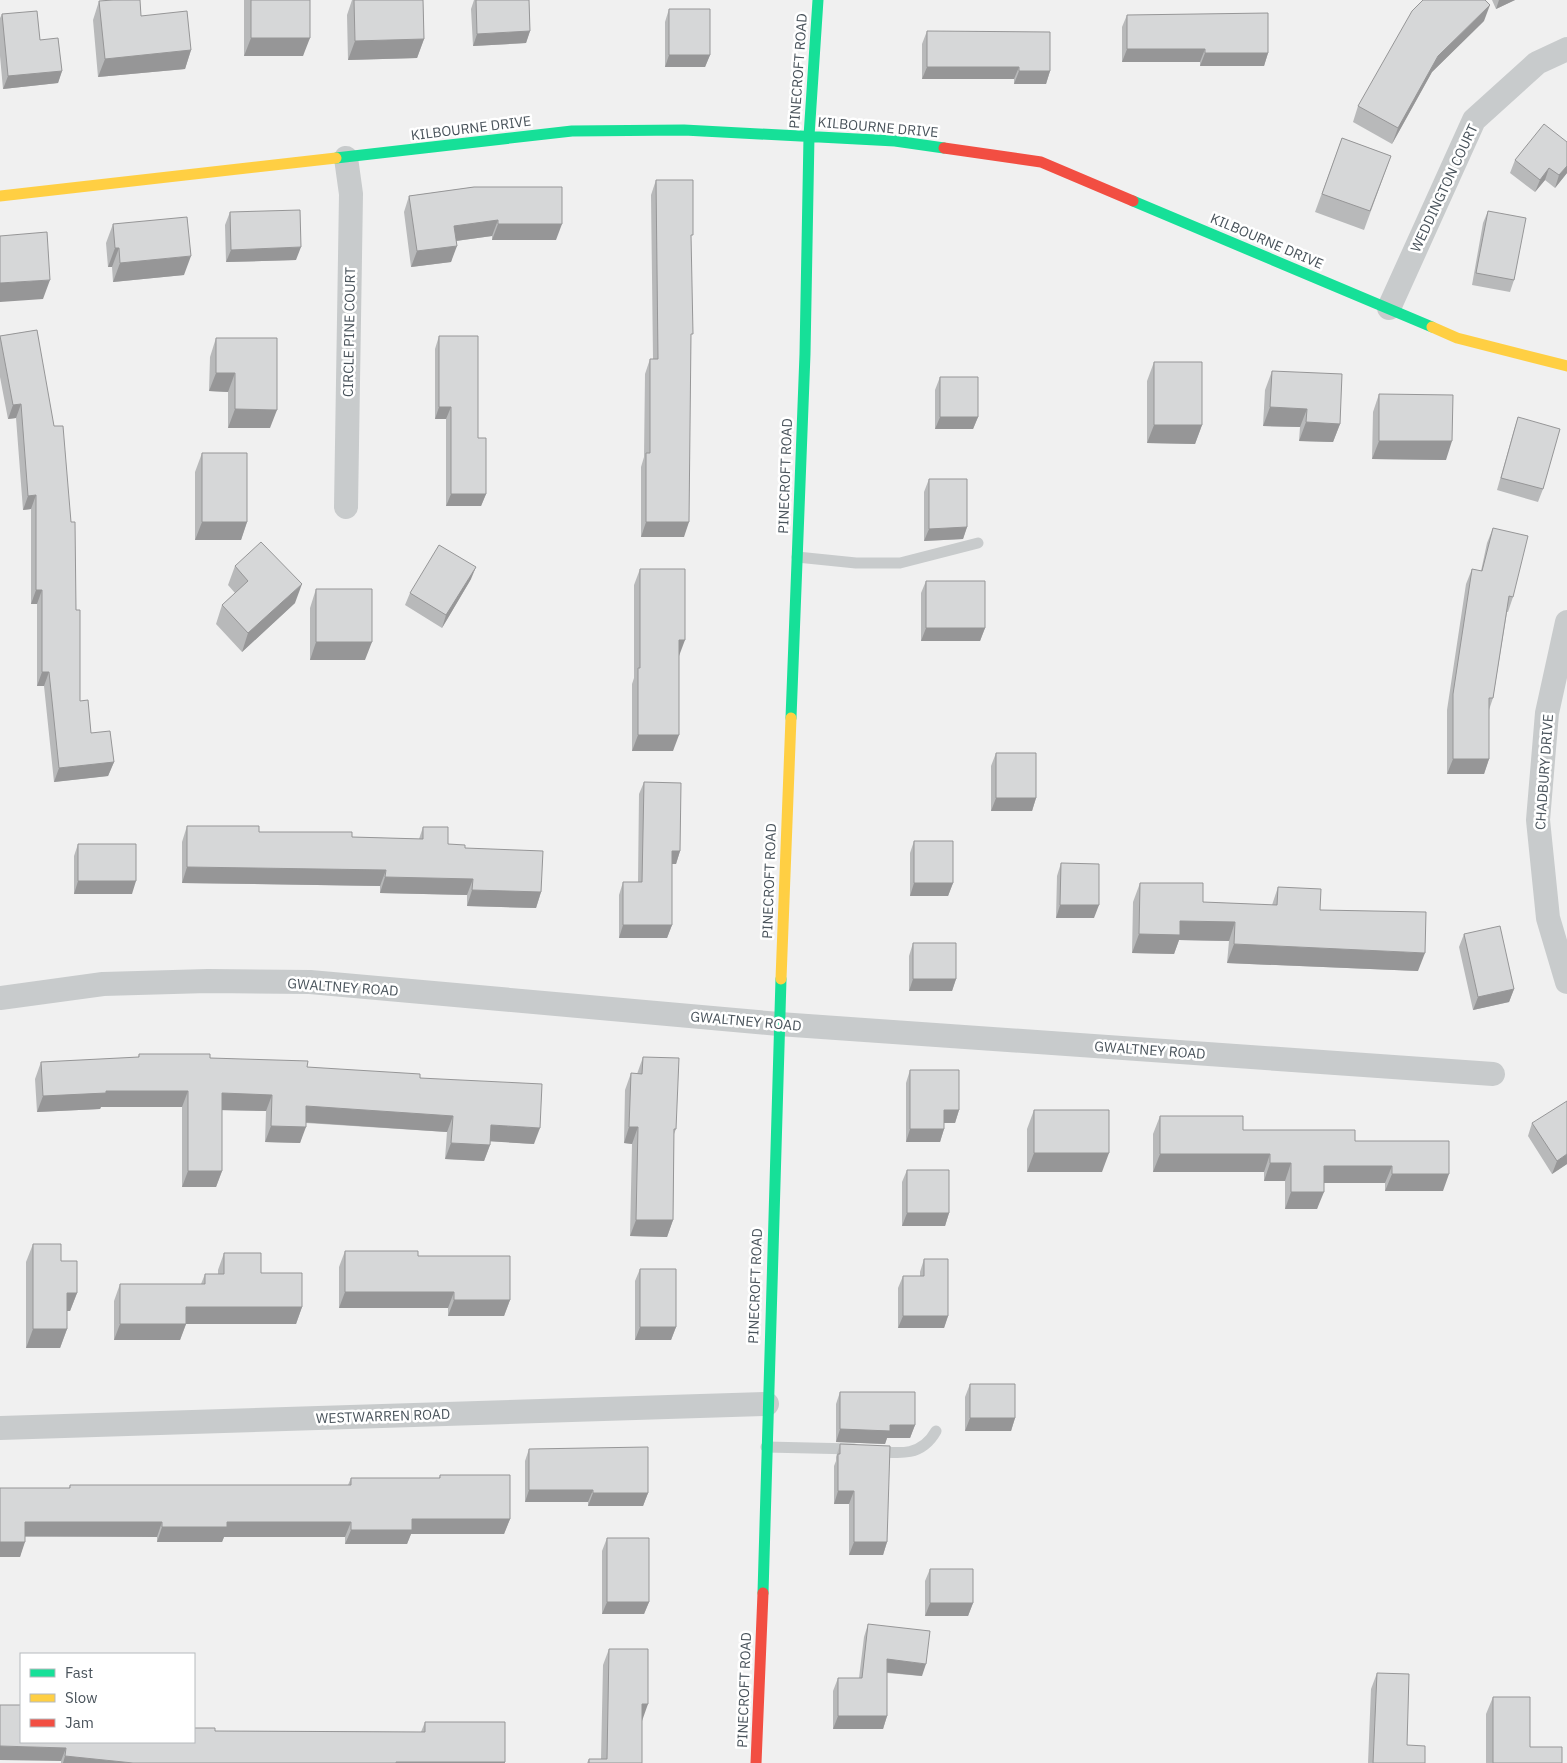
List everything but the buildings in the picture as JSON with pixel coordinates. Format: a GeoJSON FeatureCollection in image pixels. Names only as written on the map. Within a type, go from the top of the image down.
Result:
{"type":"FeatureCollection","features":[{"type":"Feature","properties":{"kind":"street","name":"PINECROFT ROAD"},"geometry":{"type":"LineString","coordinates":[[756,1763],[764,1575],[767,1404],[779,1024],[805,354],[809,136],[818,0]]}},
{"type":"Feature","properties":{"kind":"street","name":"WEDDINGTON COURT"},"geometry":{"type":"LineString","coordinates":[[1389,308],[1474,120],[1536,63],[1567,49]]}},
{"type":"Feature","properties":{"kind":"street","name":"KILBOURNE DRIVE"},"geometry":{"type":"LineString","coordinates":[[0,196],[572,131],[684,130],[895,141],[1041,162],[1457,338],[1567,366]]}},
{"type":"Feature","properties":{"kind":"street","name":"CIRCLE PINE COURT"},"geometry":{"type":"LineString","coordinates":[[346,158],[351,194],[346,508]]}},
{"type":"Feature","properties":{"kind":"street","name":"CHADBURY DRIVE"},"geometry":{"type":"LineString","coordinates":[[1567,622],[1546,713],[1538,820],[1548,918],[1567,982]]}},
{"type":"Feature","properties":{"kind":"street","name":"GWALTNEY ROAD"},"geometry":{"type":"LineString","coordinates":[[0,998],[103,984],[208,981],[310,982],[779,1024],[1493,1074]]}},
{"type":"Feature","properties":{"kind":"street","name":"WESTWARREN ROAD"},"geometry":{"type":"LineString","coordinates":[[0,1428],[767,1404]]}},
{"type":"Feature","properties":{"kind":"lane"},"geometry":{"type":"LineString","coordinates":[[797,557],[856,563],[900,563],[978,543]]}},
{"type":"Feature","properties":{"kind":"lane"},"geometry":{"type":"LineString","coordinates":[[766,1447],[909,1452],[929,1444],[936,1431]]}},
{"type":"Feature","properties":{"kind":"traffic: fast"},"geometry":{"type":"LineString","coordinates":[[791,718],[805,354],[809,136],[818,0]]}},
{"type":"Feature","properties":{"kind":"traffic: fast"},"geometry":{"type":"LineString","coordinates":[[336,158],[572,131],[684,130],[895,141],[944,148]]}},
{"type":"Feature","properties":{"kind":"traffic: fast"},"geometry":{"type":"LineString","coordinates":[[1133,201],[1432,327]]}},
{"type":"Feature","properties":{"kind":"traffic: fast"},"geometry":{"type":"LineString","coordinates":[[763,1593],[781,979]]}},
{"type":"Feature","properties":{"kind":"traffic: slow"},"geometry":{"type":"LineString","coordinates":[[0,196],[336,158]]}},
{"type":"Feature","properties":{"kind":"traffic: slow"},"geometry":{"type":"LineString","coordinates":[[1432,327],[1457,338],[1567,366]]}},
{"type":"Feature","properties":{"kind":"traffic: slow"},"geometry":{"type":"LineString","coordinates":[[781,979],[791,718]]}},
{"type":"Feature","properties":{"kind":"traffic: jam"},"geometry":{"type":"LineString","coordinates":[[944,148],[1041,162],[1133,201]]}},
{"type":"Feature","properties":{"kind":"traffic: jam"},"geometry":{"type":"LineString","coordinates":[[756,1763],[763,1593]]}}]}
